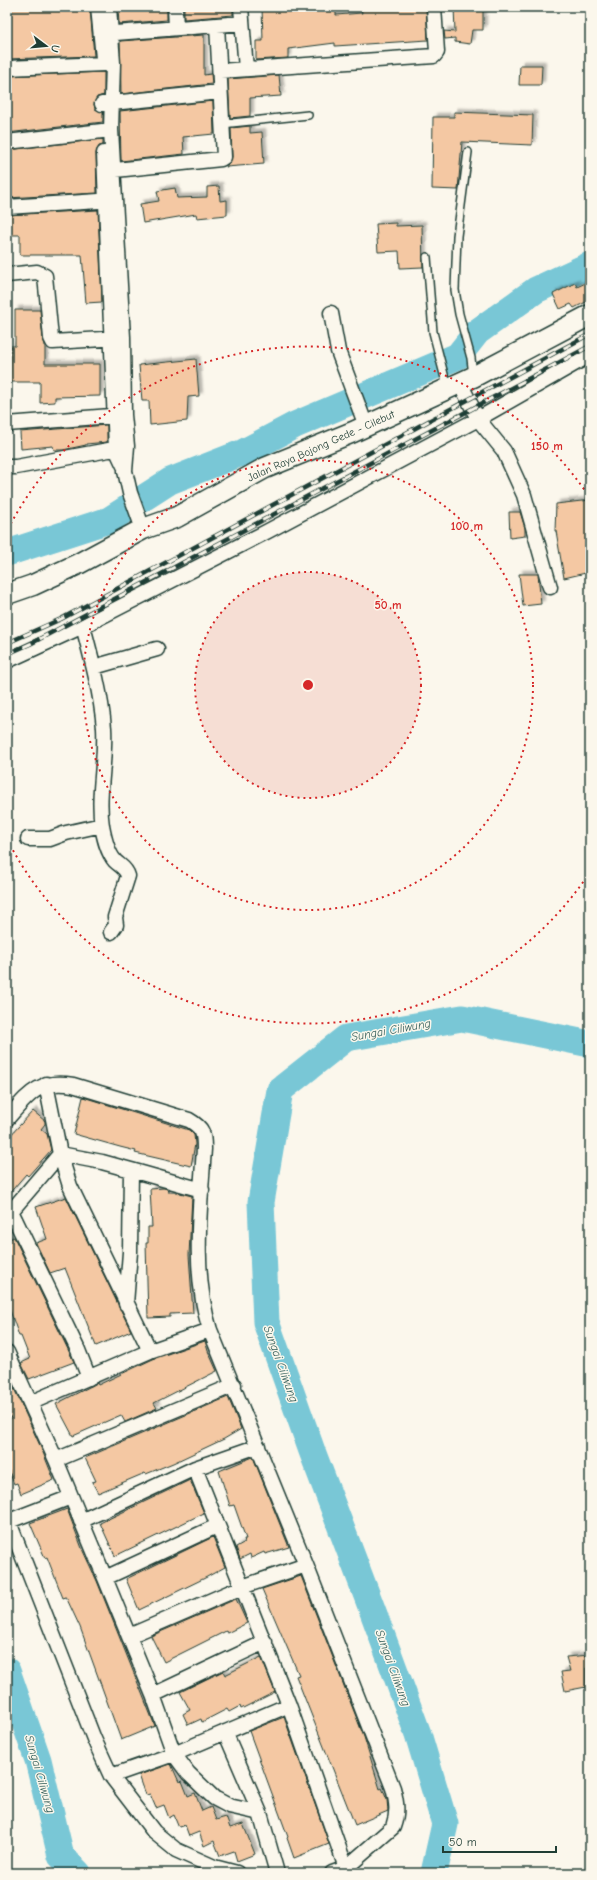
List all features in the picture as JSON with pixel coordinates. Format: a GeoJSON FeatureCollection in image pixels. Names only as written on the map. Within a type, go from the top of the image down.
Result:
{"type":"FeatureCollection","features":[{"type":"Feature","properties":{"kind":"main road","name":"Jalan Raya Bojong Gede - Cilebut"},"geometry":{"type":"LineString","coordinates":[[7,594],[33,585],[78,564],[141,525],[177,517],[265,468],[366,426],[459,375],[590,315]]}},
{"type":"Feature","properties":{"kind":"street"},"geometry":{"type":"LineString","coordinates":[[98,7],[106,34]]}},
{"type":"Feature","properties":{"kind":"street"},"geometry":{"type":"LineString","coordinates":[[109,7],[106,34],[108,64],[106,103],[121,448],[130,493],[141,525]]}},
{"type":"Feature","properties":{"kind":"street"},"geometry":{"type":"LineString","coordinates":[[175,7],[176,28]]}},
{"type":"Feature","properties":{"kind":"street"},"geometry":{"type":"LineString","coordinates":[[241,7],[246,69]]}},
{"type":"Feature","properties":{"kind":"street"},"geometry":{"type":"LineString","coordinates":[[220,71],[434,56],[437,52],[434,7]]}},
{"type":"Feature","properties":{"kind":"street"},"geometry":{"type":"LineString","coordinates":[[106,34],[242,23]]}},
{"type":"Feature","properties":{"kind":"street"},"geometry":{"type":"LineString","coordinates":[[109,171],[221,159],[224,155],[217,25]]}},
{"type":"Feature","properties":{"kind":"street"},"geometry":{"type":"LineString","coordinates":[[7,68],[108,64]]}},
{"type":"Feature","properties":{"kind":"street"},"geometry":{"type":"LineString","coordinates":[[106,103],[220,92]]}},
{"type":"Feature","properties":{"kind":"street"},"geometry":{"type":"LineString","coordinates":[[7,142],[107,130]]}},
{"type":"Feature","properties":{"kind":"street"},"geometry":{"type":"LineString","coordinates":[[7,207],[111,201]]}},
{"type":"Feature","properties":{"kind":"street"},"geometry":{"type":"LineString","coordinates":[[7,275],[37,272],[45,276],[51,338],[53,342],[117,338]]}},
{"type":"Feature","properties":{"kind":"street"},"geometry":{"type":"LineString","coordinates":[[331,313],[338,351],[366,426]]}},
{"type":"Feature","properties":{"kind":"street"},"geometry":{"type":"LineString","coordinates":[[7,661],[83,626],[268,531],[478,419],[590,354]]}},
{"type":"Feature","properties":{"kind":"street"},"geometry":{"type":"LineString","coordinates":[[459,375],[478,419],[504,451],[524,495],[550,587]]}},
{"type":"Feature","properties":{"kind":"street"},"geometry":{"type":"LineString","coordinates":[[7,424],[120,416]]}},
{"type":"Feature","properties":{"kind":"street"},"geometry":{"type":"LineString","coordinates":[[7,467],[16,467],[121,448]]}},
{"type":"Feature","properties":{"kind":"street"},"geometry":{"type":"LineString","coordinates":[[83,626],[98,682],[104,729],[101,774],[102,825],[109,850],[115,861],[126,870],[128,876],[115,917],[116,924],[112,932]]}},
{"type":"Feature","properties":{"kind":"street"},"geometry":{"type":"LineString","coordinates":[[94,667],[157,649]]}},
{"type":"Feature","properties":{"kind":"street"},"geometry":{"type":"LineString","coordinates":[[28,839],[50,839],[66,833],[102,825]]}},
{"type":"Feature","properties":{"kind":"street"},"geometry":{"type":"LineString","coordinates":[[7,1119],[30,1093],[46,1084],[58,1082],[73,1085],[189,1120],[199,1126],[204,1136],[199,1268],[203,1308],[210,1330],[234,1385],[306,1565],[393,1788],[397,1805],[396,1818],[393,1827],[346,1868],[332,1873]]}},
{"type":"Feature","properties":{"kind":"street"},"geometry":{"type":"LineString","coordinates":[[46,1084],[60,1154],[70,1186],[150,1351]]}},
{"type":"Feature","properties":{"kind":"street"},"geometry":{"type":"LineString","coordinates":[[60,1154],[102,1162],[202,1190]]}},
{"type":"Feature","properties":{"kind":"street"},"geometry":{"type":"LineString","coordinates":[[60,1154],[9,1214],[78,1350],[89,1378]]}},
{"type":"Feature","properties":{"kind":"street"},"geometry":{"type":"LineString","coordinates":[[126,1304],[130,1252],[131,1170]]}},
{"type":"Feature","properties":{"kind":"street"},"geometry":{"type":"LineString","coordinates":[[30,1403],[150,1351],[210,1330]]}},
{"type":"Feature","properties":{"kind":"street"},"geometry":{"type":"LineString","coordinates":[[7,1352],[56,1460],[153,1695],[174,1754],[188,1773],[214,1798],[229,1806],[260,1813]]}},
{"type":"Feature","properties":{"kind":"street"},"geometry":{"type":"LineString","coordinates":[[56,1460],[234,1385]]}},
{"type":"Feature","properties":{"kind":"street"},"geometry":{"type":"LineString","coordinates":[[81,1521],[195,1468],[258,1446]]}},
{"type":"Feature","properties":{"kind":"street"},"geometry":{"type":"LineString","coordinates":[[195,1468],[289,1705],[346,1868]]}},
{"type":"Feature","properties":{"kind":"street"},"geometry":{"type":"LineString","coordinates":[[71,1497],[8,1519],[94,1739],[111,1776],[154,1832],[176,1850],[214,1867],[237,1873]]}},
{"type":"Feature","properties":{"kind":"street"},"geometry":{"type":"LineString","coordinates":[[105,1578],[217,1526]]}},
{"type":"Feature","properties":{"kind":"street"},"geometry":{"type":"LineString","coordinates":[[129,1636],[242,1587],[306,1565]]}},
{"type":"Feature","properties":{"kind":"street"},"geometry":{"type":"LineString","coordinates":[[153,1695],[265,1642]]}},
{"type":"Feature","properties":{"kind":"street"},"geometry":{"type":"LineString","coordinates":[[111,1776],[174,1754],[289,1705]]}},
{"type":"Feature","properties":{"kind":"street"},"geometry":{"type":"LineString","coordinates":[[225,1732],[260,1813],[277,1873]]}},
{"type":"Feature","properties":{"kind":"lane"},"geometry":{"type":"LineString","coordinates":[[222,124],[308,115]]}},
{"type":"Feature","properties":{"kind":"lane"},"geometry":{"type":"LineString","coordinates":[[459,375],[462,324],[457,302],[457,236],[468,152]]}},
{"type":"Feature","properties":{"kind":"lane"},"geometry":{"type":"LineString","coordinates":[[427,256],[433,332],[459,375]]}},
{"type":"Feature","properties":{"kind":"building"},"geometry":{"type":"Polygon","coordinates":[[[7,7],[90,7],[94,56],[7,59],[7,7]]]}},
{"type":"Feature","properties":{"kind":"building"},"geometry":{"type":"Polygon","coordinates":[[[118,7],[167,7],[167,20],[119,24],[118,7]]]}},
{"type":"Feature","properties":{"kind":"building"},"geometry":{"type":"Polygon","coordinates":[[[184,7],[233,7],[233,15],[184,19],[184,7]]]}},
{"type":"Feature","properties":{"kind":"building"},"geometry":{"type":"Polygon","coordinates":[[[262,7],[336,7],[336,15],[362,13],[361,7],[426,7],[428,40],[335,46],[335,43],[288,49],[288,58],[256,60],[256,41],[263,41],[262,7]]]}},
{"type":"Feature","properties":{"kind":"building"},"geometry":{"type":"Polygon","coordinates":[[[454,7],[483,7],[483,30],[472,30],[470,44],[455,42],[455,38],[445,39],[444,31],[455,32],[454,7]]]}},
{"type":"Feature","properties":{"kind":"building"},"geometry":{"type":"Polygon","coordinates":[[[204,35],[204,75],[211,74],[212,84],[121,94],[120,41],[204,35]]]}},
{"type":"Feature","properties":{"kind":"building"},"geometry":{"type":"Polygon","coordinates":[[[520,65],[542,65],[541,85],[519,85],[520,65]]]}},
{"type":"Feature","properties":{"kind":"building"},"geometry":{"type":"Polygon","coordinates":[[[104,72],[104,95],[97,97],[94,104],[95,109],[103,112],[103,122],[7,133],[7,76],[104,72]]]}},
{"type":"Feature","properties":{"kind":"building"},"geometry":{"type":"Polygon","coordinates":[[[279,75],[281,96],[250,98],[250,116],[230,118],[228,79],[279,75]]]}},
{"type":"Feature","properties":{"kind":"building"},"geometry":{"type":"Polygon","coordinates":[[[213,101],[214,134],[183,137],[184,154],[121,161],[120,111],[213,101]]]}},
{"type":"Feature","properties":{"kind":"building"},"geometry":{"type":"Polygon","coordinates":[[[454,112],[533,115],[532,145],[462,142],[458,190],[432,189],[433,117],[454,117],[454,112]]]}},
{"type":"Feature","properties":{"kind":"building"},"geometry":{"type":"Polygon","coordinates":[[[250,126],[250,133],[262,132],[264,164],[226,167],[232,157],[231,128],[250,126]]]}},
{"type":"Feature","properties":{"kind":"building"},"geometry":{"type":"Polygon","coordinates":[[[103,139],[103,145],[99,146],[96,153],[97,193],[7,198],[7,150],[103,139]]]}},
{"type":"Feature","properties":{"kind":"building"},"geometry":{"type":"Polygon","coordinates":[[[219,186],[220,201],[227,200],[227,215],[197,218],[196,214],[143,223],[140,204],[159,201],[157,191],[175,188],[177,198],[207,197],[207,187],[219,186]]]}},
{"type":"Feature","properties":{"kind":"building"},"geometry":{"type":"Polygon","coordinates":[[[98,210],[102,302],[86,303],[82,255],[20,255],[20,235],[7,235],[7,215],[98,210]]]}},
{"type":"Feature","properties":{"kind":"building"},"geometry":{"type":"Polygon","coordinates":[[[396,223],[396,226],[422,225],[423,267],[400,268],[399,251],[378,252],[376,224],[396,223]]]}},
{"type":"Feature","properties":{"kind":"building"},"geometry":{"type":"Polygon","coordinates":[[[590,281],[590,300],[574,308],[571,304],[560,309],[553,294],[575,283],[577,287],[590,281]]]}},
{"type":"Feature","properties":{"kind":"building"},"geometry":{"type":"Polygon","coordinates":[[[15,310],[40,310],[45,345],[45,364],[100,364],[100,396],[55,397],[55,402],[40,403],[40,382],[10,382],[11,346],[15,346],[15,310]]]}},
{"type":"Feature","properties":{"kind":"building"},"geometry":{"type":"Polygon","coordinates":[[[196,359],[199,396],[188,397],[187,421],[150,425],[149,401],[142,401],[139,365],[196,359]]]}},
{"type":"Feature","properties":{"kind":"building"},"geometry":{"type":"Polygon","coordinates":[[[107,425],[107,442],[86,444],[63,450],[54,450],[53,446],[21,449],[20,432],[107,425]]]}},
{"type":"Feature","properties":{"kind":"building"},"geometry":{"type":"Polygon","coordinates":[[[590,500],[590,572],[564,578],[555,531],[556,504],[590,500]]]}},
{"type":"Feature","properties":{"kind":"building"},"geometry":{"type":"Polygon","coordinates":[[[509,512],[520,512],[525,528],[525,536],[510,538],[509,512]]]}},
{"type":"Feature","properties":{"kind":"building"},"geometry":{"type":"Polygon","coordinates":[[[519,574],[538,574],[541,604],[523,606],[519,574]]]}},
{"type":"Feature","properties":{"kind":"building"},"geometry":{"type":"Polygon","coordinates":[[[83,1097],[189,1130],[194,1135],[195,1144],[191,1166],[135,1153],[136,1151],[74,1134],[83,1097]]]}},
{"type":"Feature","properties":{"kind":"building"},"geometry":{"type":"Polygon","coordinates":[[[33,1111],[45,1121],[45,1124],[41,1129],[47,1134],[51,1150],[28,1176],[26,1174],[7,1196],[7,1139],[33,1111]]]}},
{"type":"Feature","properties":{"kind":"building"},"geometry":{"type":"Polygon","coordinates":[[[150,1189],[167,1189],[168,1192],[176,1192],[192,1196],[189,1255],[193,1313],[170,1314],[170,1317],[148,1318],[146,1243],[148,1243],[148,1227],[152,1227],[150,1189]]]}},
{"type":"Feature","properties":{"kind":"building"},"geometry":{"type":"Polygon","coordinates":[[[66,1197],[131,1331],[96,1346],[65,1268],[50,1273],[36,1243],[47,1239],[36,1207],[66,1197]]]}},
{"type":"Feature","properties":{"kind":"building"},"geometry":{"type":"Polygon","coordinates":[[[14,1237],[74,1362],[29,1379],[21,1363],[30,1359],[21,1336],[19,1336],[7,1302],[7,1240],[14,1237]]]}},
{"type":"Feature","properties":{"kind":"building"},"geometry":{"type":"Polygon","coordinates":[[[205,1341],[217,1371],[154,1403],[157,1408],[125,1422],[121,1415],[73,1436],[56,1404],[97,1383],[98,1385],[153,1359],[205,1341]]]}},
{"type":"Feature","properties":{"kind":"building"},"geometry":{"type":"Polygon","coordinates":[[[7,1373],[54,1480],[21,1494],[17,1483],[14,1484],[7,1466],[7,1420],[11,1419],[7,1407],[7,1373]]]}},
{"type":"Feature","properties":{"kind":"building"},"geometry":{"type":"Polygon","coordinates":[[[228,1397],[241,1429],[224,1439],[173,1463],[98,1493],[92,1482],[96,1481],[85,1458],[228,1397]]]}},
{"type":"Feature","properties":{"kind":"building"},"geometry":{"type":"Polygon","coordinates":[[[253,1457],[289,1547],[265,1554],[264,1552],[251,1558],[250,1554],[240,1559],[236,1547],[245,1542],[244,1539],[246,1539],[234,1505],[230,1506],[219,1471],[253,1457]]]}},
{"type":"Feature","properties":{"kind":"building"},"geometry":{"type":"Polygon","coordinates":[[[190,1480],[204,1513],[115,1556],[100,1523],[190,1480]]]}},
{"type":"Feature","properties":{"kind":"building"},"geometry":{"type":"Polygon","coordinates":[[[67,1509],[155,1726],[121,1740],[80,1627],[66,1597],[63,1598],[47,1557],[45,1558],[30,1523],[67,1509]]]}},
{"type":"Feature","properties":{"kind":"building"},"geometry":{"type":"Polygon","coordinates":[[[213,1537],[225,1567],[139,1610],[126,1579],[213,1537]]]}},
{"type":"Feature","properties":{"kind":"building"},"geometry":{"type":"Polygon","coordinates":[[[301,1576],[364,1737],[380,1789],[382,1788],[387,1800],[388,1811],[355,1825],[296,1676],[299,1675],[262,1589],[301,1576]]]}},
{"type":"Feature","properties":{"kind":"building"},"geometry":{"type":"Polygon","coordinates":[[[236,1599],[247,1623],[227,1633],[226,1631],[164,1662],[151,1636],[236,1599]]]}},
{"type":"Feature","properties":{"kind":"building"},"geometry":{"type":"Polygon","coordinates":[[[590,1655],[590,1668],[586,1668],[586,1687],[565,1691],[561,1672],[570,1671],[566,1657],[590,1655]]]}},
{"type":"Feature","properties":{"kind":"building"},"geometry":{"type":"Polygon","coordinates":[[[261,1657],[275,1692],[241,1709],[240,1706],[229,1712],[227,1709],[202,1722],[201,1719],[188,1725],[183,1714],[190,1710],[180,1692],[223,1671],[225,1675],[261,1657]]]}},
{"type":"Feature","properties":{"kind":"building"},"geometry":{"type":"Polygon","coordinates":[[[284,1717],[329,1844],[294,1858],[287,1838],[288,1837],[249,1731],[284,1717]]]}},
{"type":"Feature","properties":{"kind":"building"},"geometry":{"type":"Polygon","coordinates":[[[171,1764],[179,1782],[182,1781],[188,1796],[195,1793],[202,1811],[211,1807],[216,1820],[226,1817],[230,1828],[243,1824],[255,1854],[237,1861],[234,1851],[220,1856],[214,1841],[204,1846],[199,1832],[189,1836],[185,1825],[179,1827],[174,1815],[169,1818],[164,1805],[156,1808],[150,1794],[146,1795],[139,1775],[171,1764]]]}},
{"type":"Feature","properties":{"kind":"waterway"},"geometry":{"type":"LineString","coordinates":[[7,553],[109,520],[170,481],[244,452],[295,425],[458,356],[477,332],[536,290],[590,265]]}},
{"type":"Feature","properties":{"kind":"waterway","name":"Sungai Ciliwung"},"geometry":{"type":"LineString","coordinates":[[434,1873],[445,1824],[418,1734],[312,1451],[266,1322],[261,1202],[280,1090],[346,1038],[462,1018],[590,1044]]}},
{"type":"Feature","properties":{"kind":"waterway","name":"Sungai Ciliwung"},"geometry":{"type":"LineString","coordinates":[[7,1671],[38,1760],[61,1856],[78,1873]]}},
{"type":"Feature","properties":{"kind":"railway"},"geometry":{"type":"LineString","coordinates":[[7,643],[61,619],[590,334]]}},
{"type":"Feature","properties":{"kind":"railway"},"geometry":{"type":"LineString","coordinates":[[7,654],[30,644],[590,346]]}}]}
